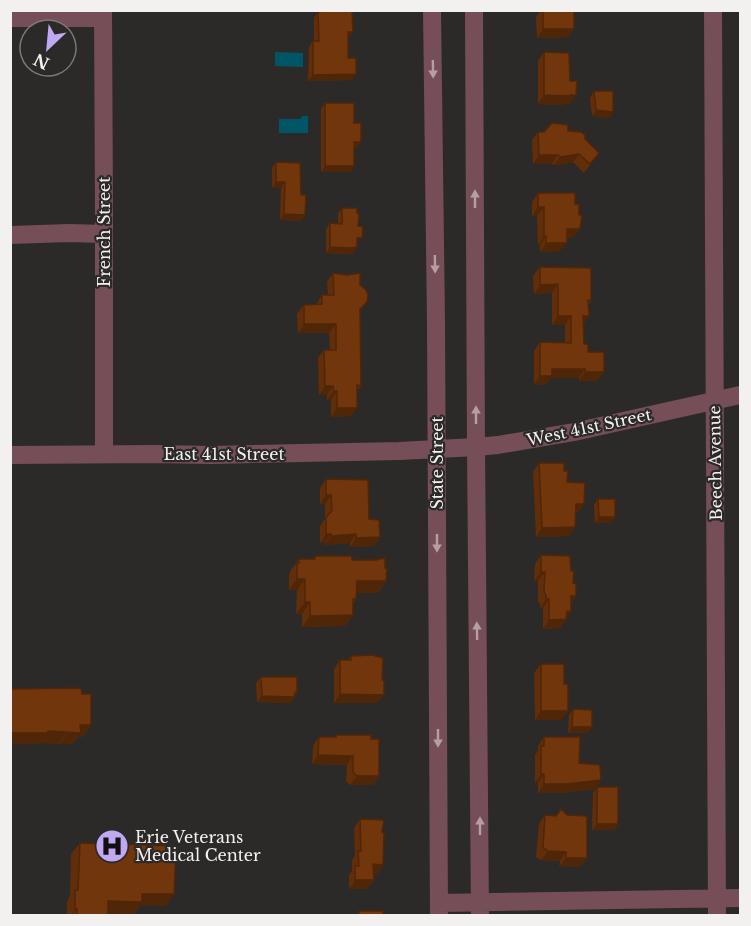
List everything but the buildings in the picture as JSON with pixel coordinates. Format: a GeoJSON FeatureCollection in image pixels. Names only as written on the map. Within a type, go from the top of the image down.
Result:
{"type":"FeatureCollection","features":[{"type":"Feature","properties":{"kind":"street","name":"State Street"},"geometry":{"type":"LineString","coordinates":[[432,10],[440,909]]}},
{"type":"Feature","properties":{"kind":"street"},"geometry":{"type":"LineString","coordinates":[[474,10],[480,909]]}},
{"type":"Feature","properties":{"kind":"street","name":"Beech Avenue"},"geometry":{"type":"LineString","coordinates":[[713,10],[717,907]]}},
{"type":"Feature","properties":{"kind":"street"},"geometry":{"type":"LineString","coordinates":[[10,18],[103,14]]}},
{"type":"Feature","properties":{"kind":"street","name":"French Street"},"geometry":{"type":"LineString","coordinates":[[103,14],[104,454]]}},
{"type":"Feature","properties":{"kind":"street"},"geometry":{"type":"LineString","coordinates":[[10,235],[104,234]]}},
{"type":"Feature","properties":{"kind":"street","name":"West 41st Street"},"geometry":{"type":"LineString","coordinates":[[437,450],[498,445],[574,432],[741,395]]}},
{"type":"Feature","properties":{"kind":"street","name":"East 41st Street"},"geometry":{"type":"LineString","coordinates":[[10,455],[211,456],[437,450]]}},
{"type":"Feature","properties":{"kind":"street"},"geometry":{"type":"LineString","coordinates":[[440,909],[717,907],[741,898]]}},
{"type":"Feature","properties":{"kind":"water"},"geometry":{"type":"Polygon","coordinates":[[[275,52],[303,53],[303,67],[275,66],[275,52]]]}},
{"type":"Feature","properties":{"kind":"water"},"geometry":{"type":"Polygon","coordinates":[[[302,116],[308,116],[308,133],[279,133],[279,119],[301,119],[302,116]]]}},
{"type":"Feature","properties":{"kind":"place","name":"Erie Veterans Medical Center"},"geometry":{"type":"Point","coordinates":[112,846]}}]}
